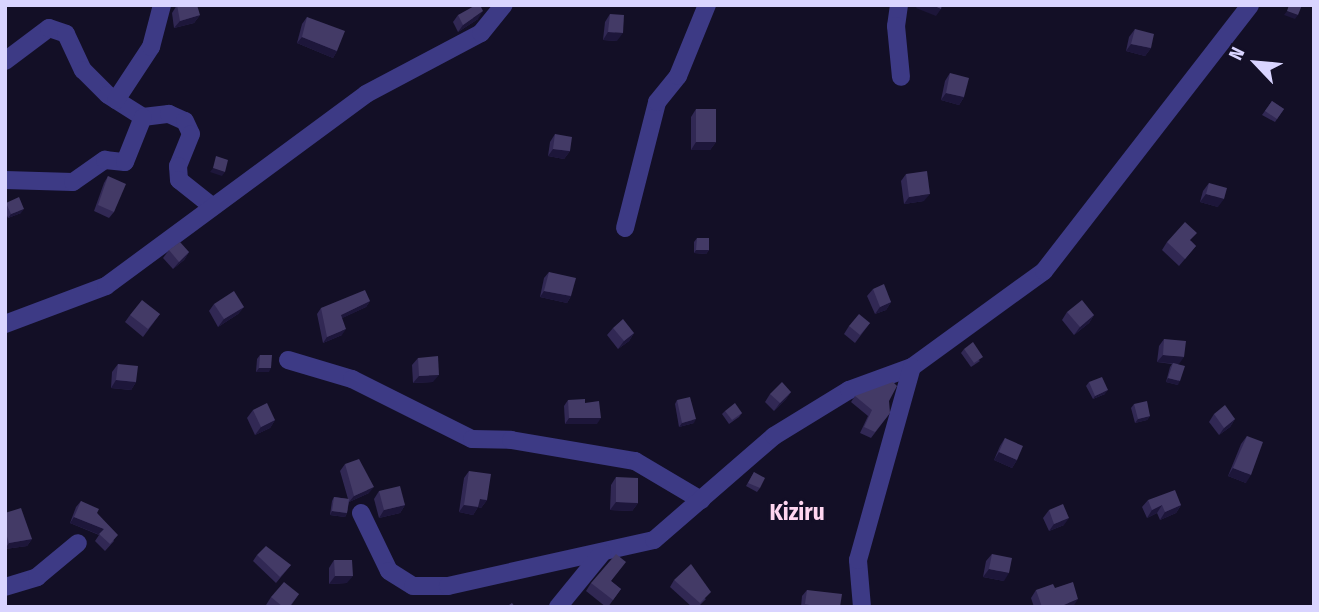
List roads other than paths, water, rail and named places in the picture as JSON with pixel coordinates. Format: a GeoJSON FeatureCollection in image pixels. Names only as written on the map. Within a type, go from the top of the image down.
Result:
{"type":"FeatureCollection","features":[{"type":"Feature","properties":{"kind":"street"},"geometry":{"type":"LineString","coordinates":[[116,100],[151,47],[162,5]]}},
{"type":"Feature","properties":{"kind":"street"},"geometry":{"type":"LineString","coordinates":[[5,324],[106,285],[366,94],[481,33],[504,5]]}},
{"type":"Feature","properties":{"kind":"street"},"geometry":{"type":"LineString","coordinates":[[625,228],[657,102],[678,76],[707,5]]}},
{"type":"Feature","properties":{"kind":"street"},"geometry":{"type":"LineString","coordinates":[[899,5],[896,26],[901,77]]}},
{"type":"Feature","properties":{"kind":"street"},"geometry":{"type":"LineString","coordinates":[[361,513],[389,570],[413,586],[448,586],[654,540],[774,436],[849,390],[912,367],[1044,271],[1250,5]]}},
{"type":"Feature","properties":{"kind":"street"},"geometry":{"type":"LineString","coordinates":[[5,61],[49,28],[66,34],[83,70],[116,100],[143,117],[169,114],[185,121],[191,134],[178,166],[179,180],[213,207]]}},
{"type":"Feature","properties":{"kind":"street"},"geometry":{"type":"LineString","coordinates":[[5,180],[73,182],[105,160],[125,162],[143,117]]}},
{"type":"Feature","properties":{"kind":"street"},"geometry":{"type":"LineString","coordinates":[[288,360],[352,379],[472,439],[635,461],[701,500]]}},
{"type":"Feature","properties":{"kind":"street"},"geometry":{"type":"LineString","coordinates":[[862,607],[858,560],[912,367]]}},
{"type":"Feature","properties":{"kind":"street"},"geometry":{"type":"LineString","coordinates":[[5,587],[37,577],[78,543]]}},
{"type":"Feature","properties":{"kind":"street"},"geometry":{"type":"LineString","coordinates":[[558,607],[602,553]]}},
{"type":"Feature","properties":{"kind":"district","name":"Kiziru"},"geometry":{"type":"Point","coordinates":[797,512]}}]}
